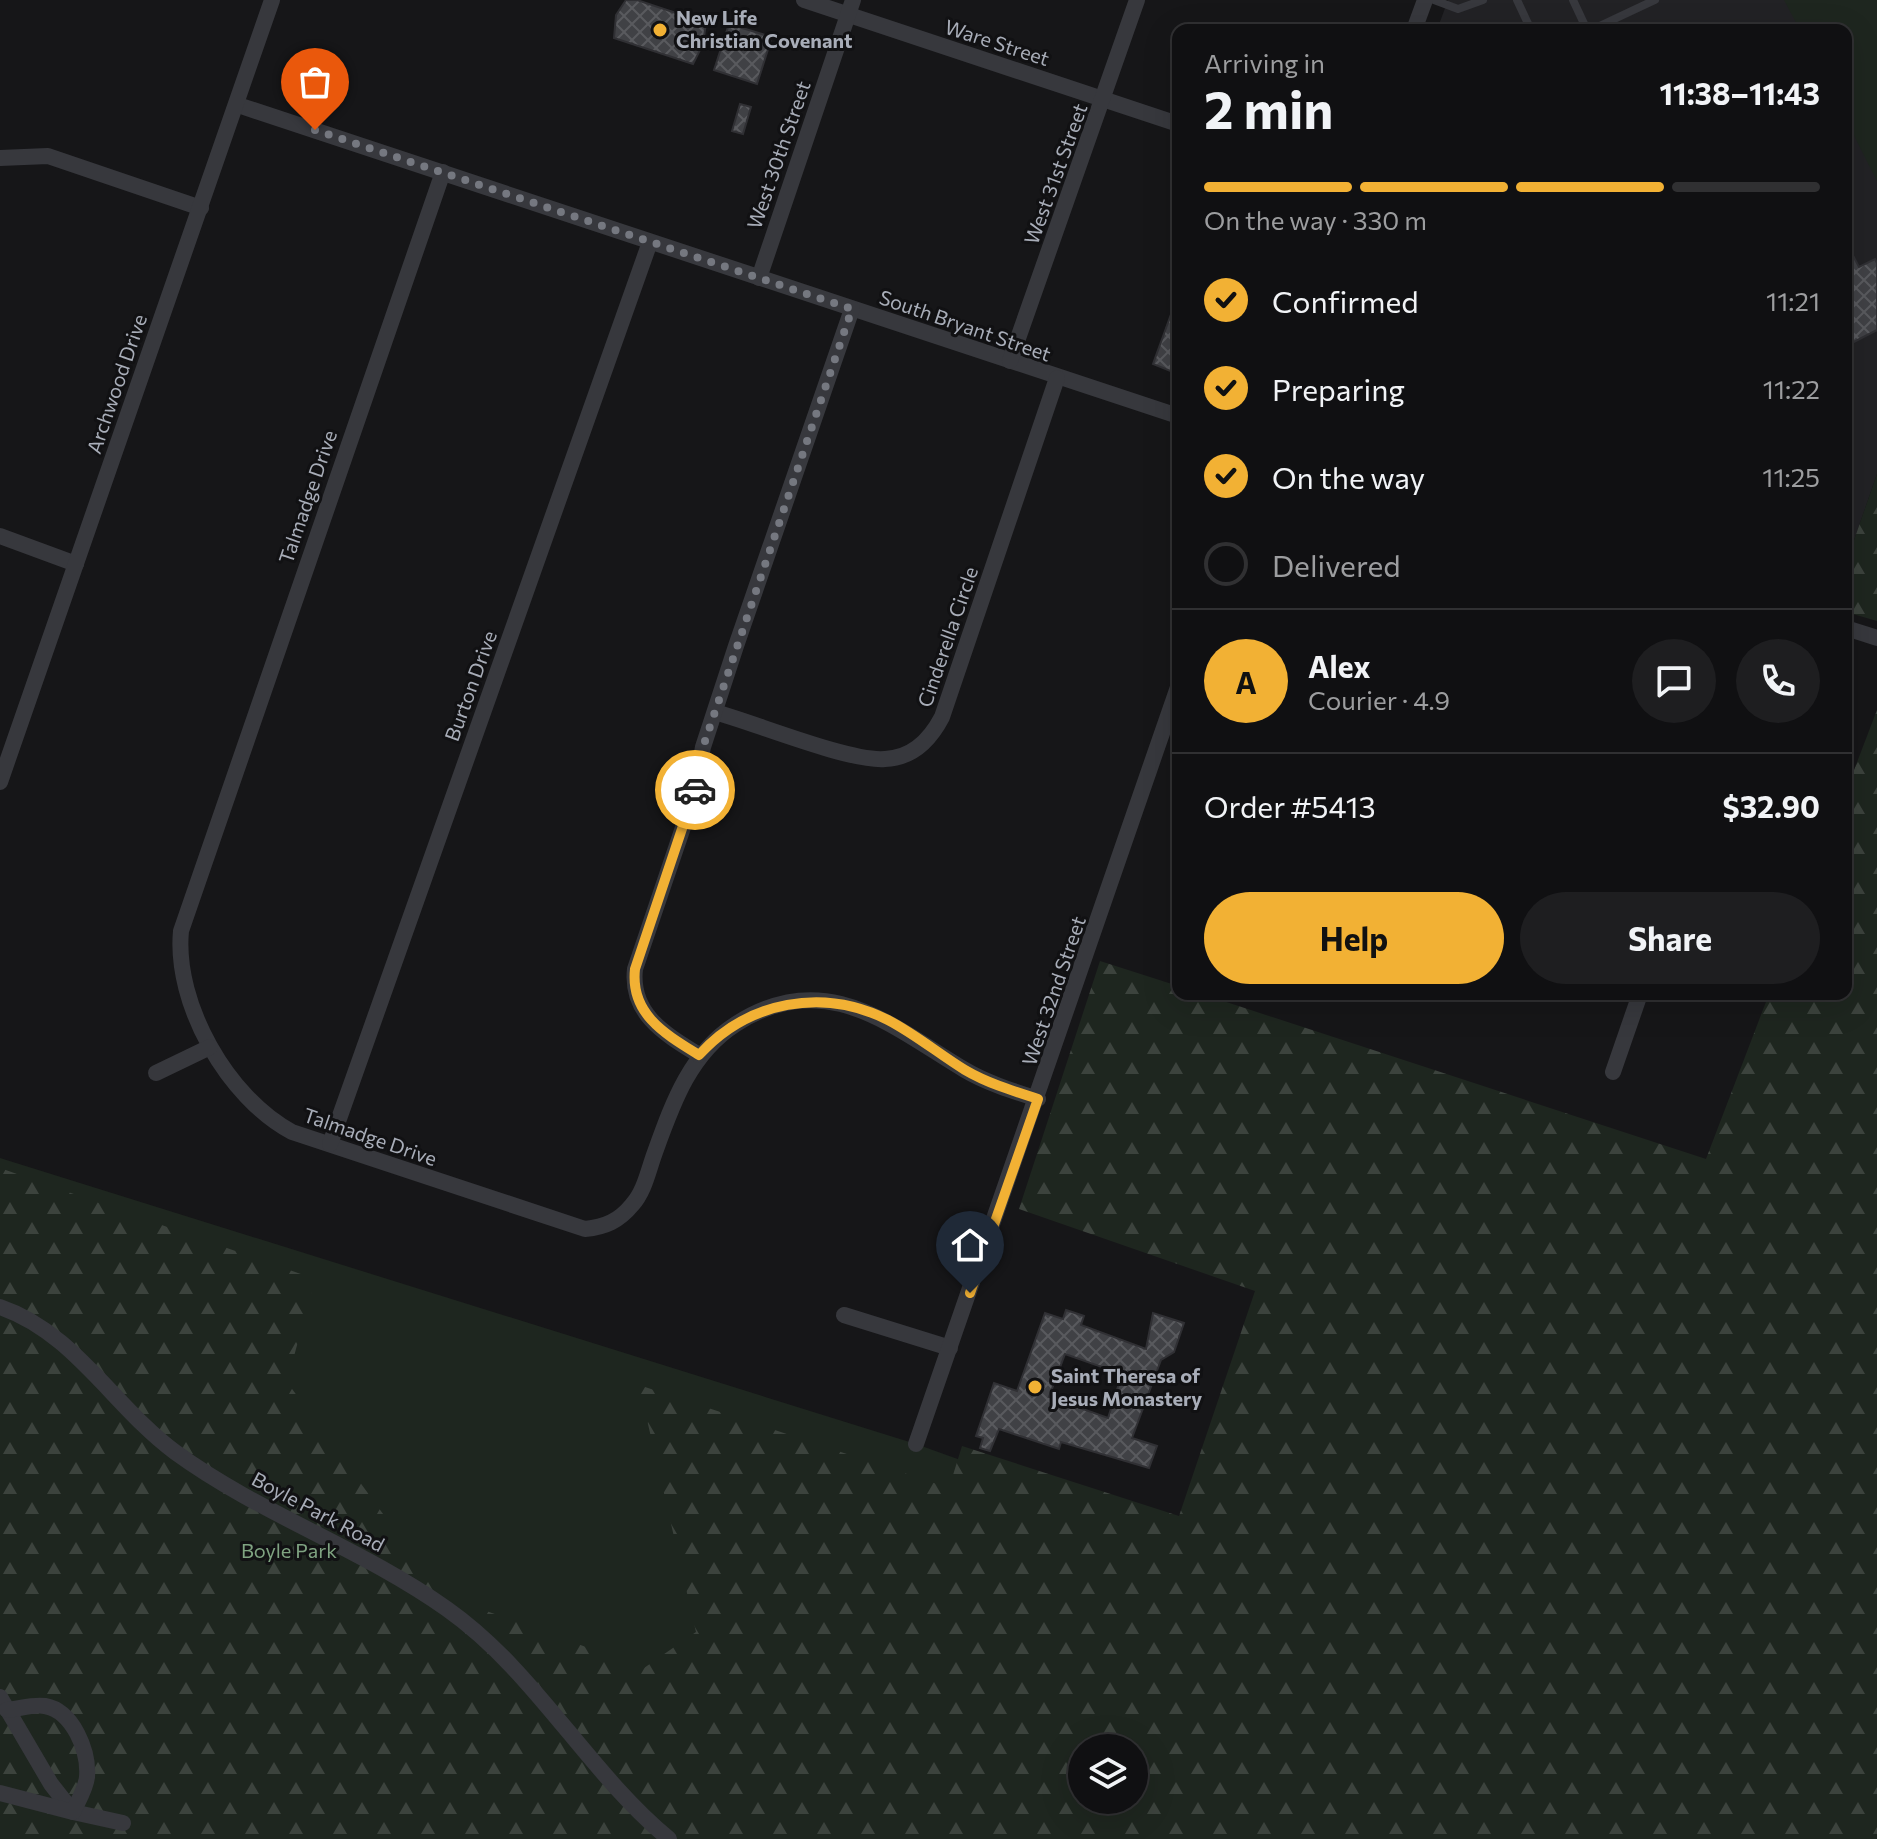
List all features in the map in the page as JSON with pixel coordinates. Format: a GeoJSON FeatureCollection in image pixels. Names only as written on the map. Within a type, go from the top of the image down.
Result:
{"type":"FeatureCollection","features":[{"type":"Feature","properties":{"kind":"street","name":"Archwood Drive"},"geometry":{"type":"LineString","coordinates":[[0,782],[272,0]]}},
{"type":"Feature","properties":{"kind":"street","name":"Ware Street"},"geometry":{"type":"LineString","coordinates":[[804,0],[850,7],[1172,122]]}},
{"type":"Feature","properties":{"kind":"street","name":"West 31st Street"},"geometry":{"type":"LineString","coordinates":[[1010,361],[1137,0]]}},
{"type":"Feature","properties":{"kind":"street"},"geometry":{"type":"LineString","coordinates":[[1416,24],[1425,0]]}},
{"type":"Feature","properties":{"kind":"street","name":"West 30th Street"},"geometry":{"type":"LineString","coordinates":[[759,278],[850,7]]}},
{"type":"Feature","properties":{"kind":"street","name":"South Bryant Street"},"geometry":{"type":"LineString","coordinates":[[238,105],[1172,414]]}},
{"type":"Feature","properties":{"kind":"street"},"geometry":{"type":"LineString","coordinates":[[0,158],[48,156],[201,208]]}},
{"type":"Feature","properties":{"kind":"street","name":"Talmadge Drive"},"geometry":{"type":"LineString","coordinates":[[443,172],[184,920],[181,968],[210,1047],[257,1108],[292,1132],[585,1229],[601,1227],[622,1216],[638,1197],[667,1118],[699,1055],[724,1032],[763,1010],[784,1004],[829,1002],[867,1010],[890,1021],[967,1071],[1038,1099]]}},
{"type":"Feature","properties":{"kind":"street","name":"Burton Drive"},"geometry":{"type":"LineString","coordinates":[[330,1144],[650,242]]}},
{"type":"Feature","properties":{"kind":"street"},"geometry":{"type":"LineString","coordinates":[[699,1055],[649,1020],[641,1009],[633,982],[635,969],[694,795],[703,747],[852,309]]}},
{"type":"Feature","properties":{"kind":"street","name":"Cinderella Circle"},"geometry":{"type":"LineString","coordinates":[[715,712],[872,759],[901,757],[926,742],[942,717],[1057,378]]}},
{"type":"Feature","properties":{"kind":"street"},"geometry":{"type":"LineString","coordinates":[[0,536],[76,564]]}},
{"type":"Feature","properties":{"kind":"street"},"geometry":{"type":"LineString","coordinates":[[1852,630],[1877,638]]}},
{"type":"Feature","properties":{"kind":"street","name":"West 32nd Street"},"geometry":{"type":"LineString","coordinates":[[916,1444],[1038,1099],[1172,705]]}},
{"type":"Feature","properties":{"kind":"street"},"geometry":{"type":"LineString","coordinates":[[1613,1072],[1638,1000]]}},
{"type":"Feature","properties":{"kind":"street"},"geometry":{"type":"LineString","coordinates":[[156,1073],[210,1047]]}},
{"type":"Feature","properties":{"kind":"street","name":"Boyle Park Road"},"geometry":{"type":"LineString","coordinates":[[0,1307],[41,1325],[138,1422],[220,1483],[377,1565],[448,1609],[501,1656],[629,1804],[669,1839]]}},
{"type":"Feature","properties":{"kind":"street"},"geometry":{"type":"LineString","coordinates":[[844,1315],[950,1348]]}},
{"type":"Feature","properties":{"kind":"street"},"geometry":{"type":"LineString","coordinates":[[4,1704],[51,1784],[73,1812]]}},
{"type":"Feature","properties":{"kind":"street"},"geometry":{"type":"LineString","coordinates":[[4,1704],[42,1705],[60,1711],[72,1725],[87,1757],[87,1780],[73,1812]]}},
{"type":"Feature","properties":{"kind":"street"},"geometry":{"type":"LineString","coordinates":[[0,1793],[123,1823]]}},
{"type":"Feature","properties":{"kind":"lane"},"geometry":{"type":"LineString","coordinates":[[1434,0],[1458,9],[1483,0]]}},
{"type":"Feature","properties":{"kind":"lane"},"geometry":{"type":"LineString","coordinates":[[1517,0],[1528,24]]}},
{"type":"Feature","properties":{"kind":"lane"},"geometry":{"type":"LineString","coordinates":[[1573,0],[1586,24]]}},
{"type":"Feature","properties":{"kind":"lane"},"geometry":{"type":"LineString","coordinates":[[1602,24],[1655,0]]}},
{"type":"Feature","properties":{"kind":"shaded area"},"geometry":{"type":"Polygon","coordinates":[[[1448,0],[1877,0],[1877,474],[1852,546],[1852,24],[1439,24],[1448,0]]]}},
{"type":"Feature","properties":{"kind":"green space"},"geometry":{"type":"Polygon","coordinates":[[[1784,0],[1877,0],[1877,181],[1852,132],[1852,24],[1797,24],[1784,0]]]}},
{"type":"Feature","properties":{"kind":"green space"},"geometry":{"type":"Polygon","coordinates":[[[1877,474],[1877,621],[1852,614],[1852,546],[1877,474]]]}},
{"type":"Feature","properties":{"kind":"green space"},"geometry":{"type":"Polygon","coordinates":[[[1877,710],[1877,1839],[0,1839],[0,1168],[315,1279],[287,1382],[442,1595],[644,1668],[696,1632],[639,1385],[949,1488],[962,1446],[1179,1516],[1255,1291],[1019,1209],[1100,961],[1172,984],[1172,1000],[1220,1000],[1706,1159],[1767,1000],[1852,1000],[1852,775],[1877,710]]]}},
{"type":"Feature","properties":{"kind":"green space","name":"Boyle Park"},"geometry":{"type":"Polygon","coordinates":[[[0,1158],[916,1444],[1877,1791],[1877,1839],[0,1839],[0,1158]]]}},
{"type":"Feature","properties":{"kind":"building","name":"New Life Christian Covenant"},"geometry":{"type":"Polygon","coordinates":[[[626,0],[637,0],[706,23],[703,44],[693,64],[614,38],[616,15],[626,0]]]}},
{"type":"Feature","properties":{"kind":"building"},"geometry":{"type":"Polygon","coordinates":[[[729,24],[772,37],[757,84],[714,70],[729,24]]]}},
{"type":"Feature","properties":{"kind":"building"},"geometry":{"type":"Polygon","coordinates":[[[740,104],[751,107],[743,134],[732,131],[740,104]]]}},
{"type":"Feature","properties":{"kind":"building"},"geometry":{"type":"Polygon","coordinates":[[[1852,254],[1859,267],[1875,259],[1877,263],[1877,330],[1852,343],[1852,254]]]}},
{"type":"Feature","properties":{"kind":"building"},"geometry":{"type":"Polygon","coordinates":[[[1172,312],[1172,372],[1153,364],[1172,312]]]}},
{"type":"Feature","properties":{"kind":"building","name":"Saint Theresa of Jesus Monastery"},"geometry":{"type":"Polygon","coordinates":[[[1066,1310],[1084,1316],[1081,1325],[1146,1349],[1153,1313],[1184,1323],[1174,1352],[1161,1360],[1132,1438],[1157,1446],[1149,1468],[1061,1442],[1059,1449],[999,1429],[990,1451],[980,1448],[983,1438],[976,1436],[994,1383],[1017,1391],[1045,1313],[1063,1319],[1066,1310]],[[1065,1354],[1049,1397],[1108,1418],[1122,1374],[1065,1354]]]}},
{"type":"Feature","properties":{"kind":"way so far"},"geometry":{"type":"LineString","coordinates":[[315,130],[852,309],[703,747],[695,790]]}},
{"type":"Feature","properties":{"kind":"place","name":"New Life Christian Covenant"},"geometry":{"type":"Point","coordinates":[660,30]}},
{"type":"Feature","properties":{"kind":"place","name":"Saint Theresa of Jesus Monastery"},"geometry":{"type":"Point","coordinates":[1035,1387]}},
{"type":"Feature","properties":{"kind":"route"},"geometry":{"type":"LineString","coordinates":[[695,790],[635,969],[633,982],[636,996],[649,1020],[699,1055],[724,1032],[763,1010],[807,1001],[854,1007],[890,1021],[967,1071],[1038,1099],[970,1293]]}}]}
